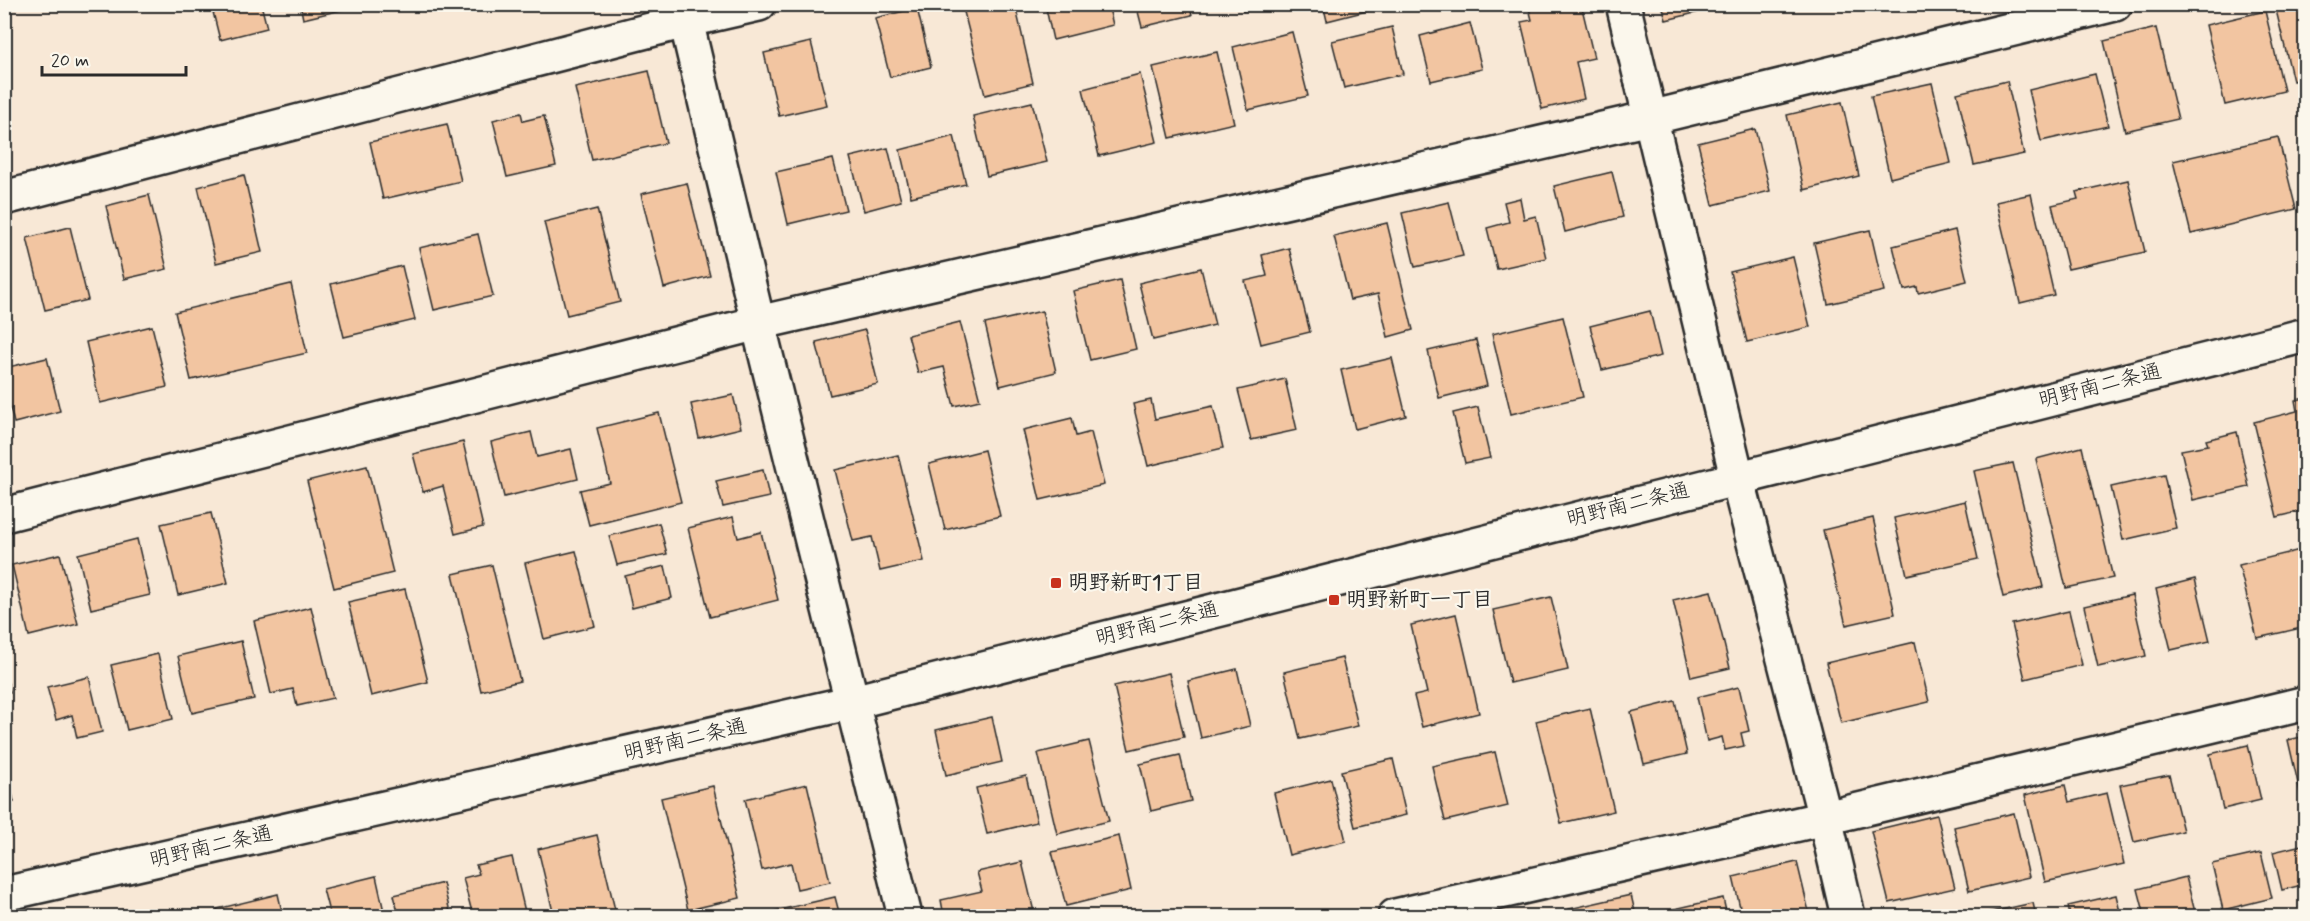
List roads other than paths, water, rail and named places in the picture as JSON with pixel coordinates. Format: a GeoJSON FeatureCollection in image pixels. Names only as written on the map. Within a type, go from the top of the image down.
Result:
{"type":"FeatureCollection","features":[{"type":"Feature","properties":{"kind":"street"},"geometry":{"type":"LineString","coordinates":[[4,198],[684,13],[759,4]]}},
{"type":"Feature","properties":{"kind":"street"},"geometry":{"type":"LineString","coordinates":[[1623,4],[1737,477],[1848,916]]}},
{"type":"Feature","properties":{"kind":"street"},"geometry":{"type":"LineString","coordinates":[[4,515],[758,323],[1650,118],[2115,4]]}},
{"type":"Feature","properties":{"kind":"street"},"geometry":{"type":"LineString","coordinates":[[684,13],[758,323],[905,916]]}},
{"type":"Feature","properties":{"kind":"street","name":"明野南二条通"},"geometry":{"type":"LineString","coordinates":[[4,894],[853,702],[2306,334]]}},
{"type":"Feature","properties":{"kind":"street"},"geometry":{"type":"LineString","coordinates":[[1395,916],[1825,818],[2306,703]]}},
{"type":"Feature","properties":{"kind":"place","name":"明野新町1丁目"},"geometry":{"type":"Point","coordinates":[1056,583]}},
{"type":"Feature","properties":{"kind":"place","name":"明野新町一丁目"},"geometry":{"type":"Point","coordinates":[1334,600]}}]}
